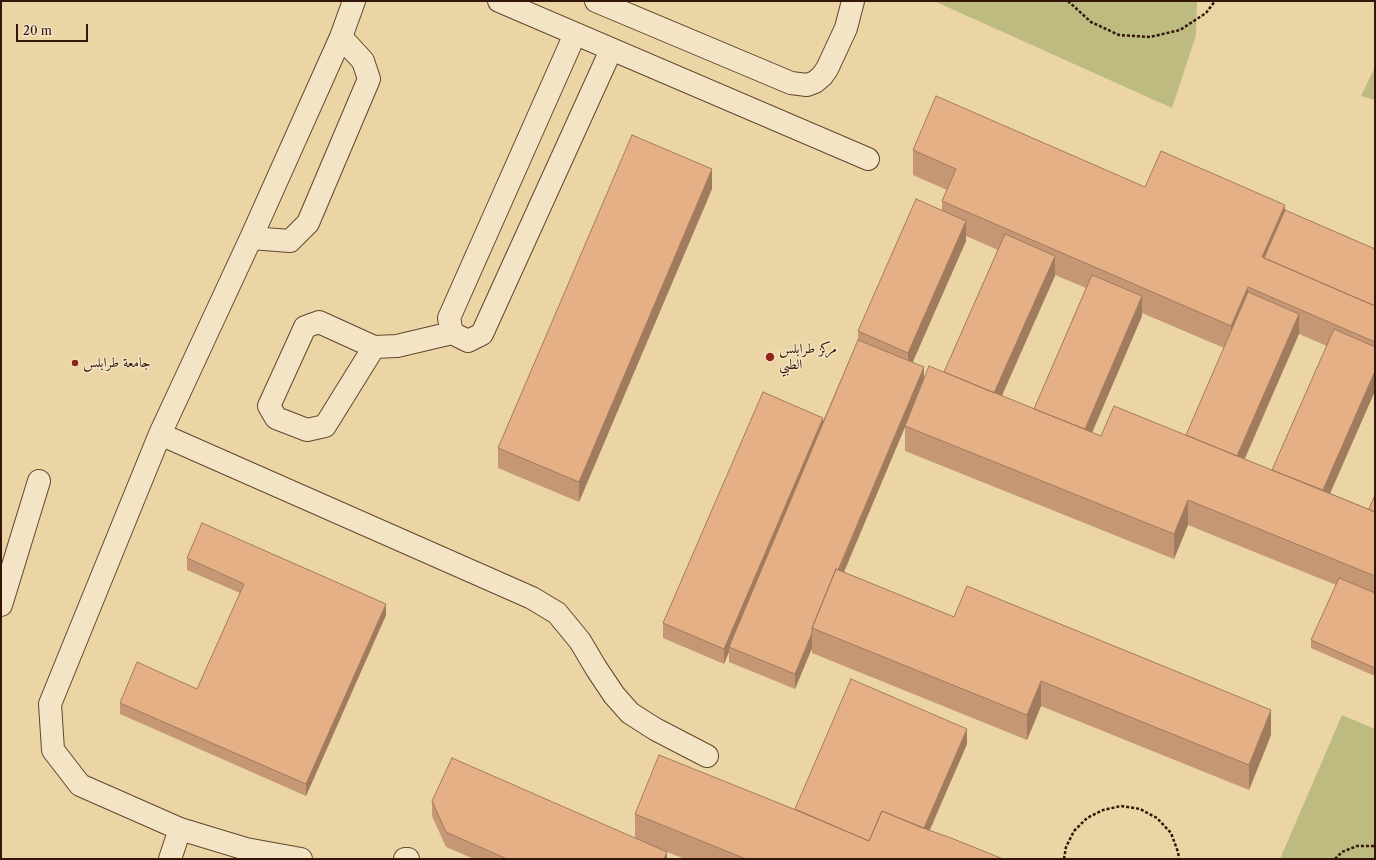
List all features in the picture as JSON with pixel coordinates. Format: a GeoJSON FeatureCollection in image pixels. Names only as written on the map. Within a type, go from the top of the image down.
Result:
{"type":"FeatureCollection","features":[{"type":"Feature","properties":{"kind":"lane"},"geometry":{"type":"LineString","coordinates":[[301,859],[246,849],[180,829],[80,785],[54,750],[50,704],[160,434],[251,238],[341,36],[354,1]]}},
{"type":"Feature","properties":{"kind":"lane"},"geometry":{"type":"LineString","coordinates":[[499,1],[868,159]]}},
{"type":"Feature","properties":{"kind":"lane"},"geometry":{"type":"LineString","coordinates":[[608,3],[792,83],[807,85],[815,82],[827,69],[846,28],[854,1]]}},
{"type":"Feature","properties":{"kind":"lane"},"geometry":{"type":"LineString","coordinates":[[452,334],[449,318],[575,34]]}},
{"type":"Feature","properties":{"kind":"lane"},"geometry":{"type":"LineString","coordinates":[[251,238],[290,241],[308,223],[369,79],[363,61],[341,36]]}},
{"type":"Feature","properties":{"kind":"lane"},"geometry":{"type":"LineString","coordinates":[[374,347],[325,426],[307,430],[276,418],[269,406],[305,327],[319,322],[374,347],[397,346],[452,334],[468,340],[482,334],[611,50]]}},
{"type":"Feature","properties":{"kind":"lane"},"geometry":{"type":"LineString","coordinates":[[160,434],[532,598],[557,613],[580,641],[614,695],[630,713],[707,756]]}},
{"type":"Feature","properties":{"kind":"lane"},"geometry":{"type":"LineString","coordinates":[[1,605],[39,481]]}},
{"type":"Feature","properties":{"kind":"lane"},"geometry":{"type":"LineString","coordinates":[[170,859],[180,829]]}},
{"type":"Feature","properties":{"kind":"path"},"geometry":{"type":"LineString","coordinates":[[1068,1],[1091,22],[1119,35],[1150,37],[1180,30],[1206,13],[1215,1]]}},
{"type":"Feature","properties":{"kind":"path"},"geometry":{"type":"LineString","coordinates":[[1064,859],[1066,847],[1074,831],[1087,818],[1103,810],[1121,806],[1140,809],[1157,818],[1171,833],[1179,859]]}},
{"type":"Feature","properties":{"kind":"path"},"geometry":{"type":"LineString","coordinates":[[1335,859],[1342,852],[1357,846],[1375,846]]}},
{"type":"Feature","properties":{"kind":"shaded area"},"geometry":{"type":"Polygon","coordinates":[[[934,1],[1197,1],[1196,35],[1172,108],[934,1]]]}},
{"type":"Feature","properties":{"kind":"shaded area"},"geometry":{"type":"Polygon","coordinates":[[[1375,67],[1375,100],[1361,96],[1375,67]]]}},
{"type":"Feature","properties":{"kind":"shaded area"},"geometry":{"type":"Polygon","coordinates":[[[1342,715],[1375,729],[1375,859],[1280,859],[1342,715]]]}},
{"type":"Feature","properties":{"kind":"building"},"geometry":{"type":"Polygon","coordinates":[[[936,96],[1145,187],[1161,151],[1285,205],[1262,257],[1375,306],[1375,342],[1248,287],[1231,326],[942,201],[956,169],[913,150],[936,96]]]}},
{"type":"Feature","properties":{"kind":"building"},"geometry":{"type":"Polygon","coordinates":[[[632,135],[712,169],[579,482],[498,448],[632,135]]]}},
{"type":"Feature","properties":{"kind":"building"},"geometry":{"type":"Polygon","coordinates":[[[916,199],[966,221],[908,353],[858,331],[916,199]]]}},
{"type":"Feature","properties":{"kind":"building"},"geometry":{"type":"Polygon","coordinates":[[[1285,210],[1375,249],[1375,306],[1264,258],[1285,210]]]}},
{"type":"Feature","properties":{"kind":"building"},"geometry":{"type":"Polygon","coordinates":[[[1005,234],[1055,256],[994,393],[944,372],[1005,234]]]}},
{"type":"Feature","properties":{"kind":"building"},"geometry":{"type":"Polygon","coordinates":[[[1092,275],[1142,296],[1085,429],[1034,409],[1092,275]]]}},
{"type":"Feature","properties":{"kind":"building"},"geometry":{"type":"Polygon","coordinates":[[[1248,292],[1299,314],[1237,456],[1186,435],[1248,292]]]}},
{"type":"Feature","properties":{"kind":"building"},"geometry":{"type":"Polygon","coordinates":[[[1334,329],[1375,347],[1375,371],[1323,490],[1272,470],[1334,329]]]}},
{"type":"Feature","properties":{"kind":"building"},"geometry":{"type":"Polygon","coordinates":[[[858,340],[924,367],[838,570],[836,569],[795,674],[729,647],[858,340]]]}},
{"type":"Feature","properties":{"kind":"building"},"geometry":{"type":"Polygon","coordinates":[[[929,366],[1101,436],[1114,406],[1375,512],[1375,576],[1188,500],[1174,534],[905,426],[929,366]]]}},
{"type":"Feature","properties":{"kind":"building"},"geometry":{"type":"Polygon","coordinates":[[[763,392],[823,418],[724,649],[663,623],[763,392]]]}},
{"type":"Feature","properties":{"kind":"building"},"geometry":{"type":"Polygon","coordinates":[[[1375,495],[1375,512],[1369,509],[1375,495]]]}},
{"type":"Feature","properties":{"kind":"building"},"geometry":{"type":"Polygon","coordinates":[[[202,523],[386,604],[306,784],[120,703],[137,662],[197,689],[244,584],[187,558],[202,523]]]}},
{"type":"Feature","properties":{"kind":"building"},"geometry":{"type":"Polygon","coordinates":[[[836,569],[954,617],[967,586],[1271,710],[1249,765],[1041,681],[1027,715],[812,628],[836,569]]]}},
{"type":"Feature","properties":{"kind":"building"},"geometry":{"type":"Polygon","coordinates":[[[1339,578],[1375,593],[1375,668],[1311,640],[1339,578]]]}},
{"type":"Feature","properties":{"kind":"building"},"geometry":{"type":"Polygon","coordinates":[[[851,679],[967,729],[924,828],[882,811],[869,841],[795,809],[851,679]]]}},
{"type":"Feature","properties":{"kind":"building"},"geometry":{"type":"Polygon","coordinates":[[[659,755],[869,841],[882,811],[1003,859],[746,859],[635,814],[659,755]]]}},
{"type":"Feature","properties":{"kind":"building"},"geometry":{"type":"Polygon","coordinates":[[[452,758],[667,852],[664,859],[507,859],[446,832],[432,801],[452,758]]]}},
{"type":"Feature","properties":{"kind":"place","name":"مركز طرابلس الطبي"},"geometry":{"type":"Point","coordinates":[770,357]}},
{"type":"Feature","properties":{"kind":"place","name":"جامعة طرابلس"},"geometry":{"type":"Point","coordinates":[75,363]}}]}
